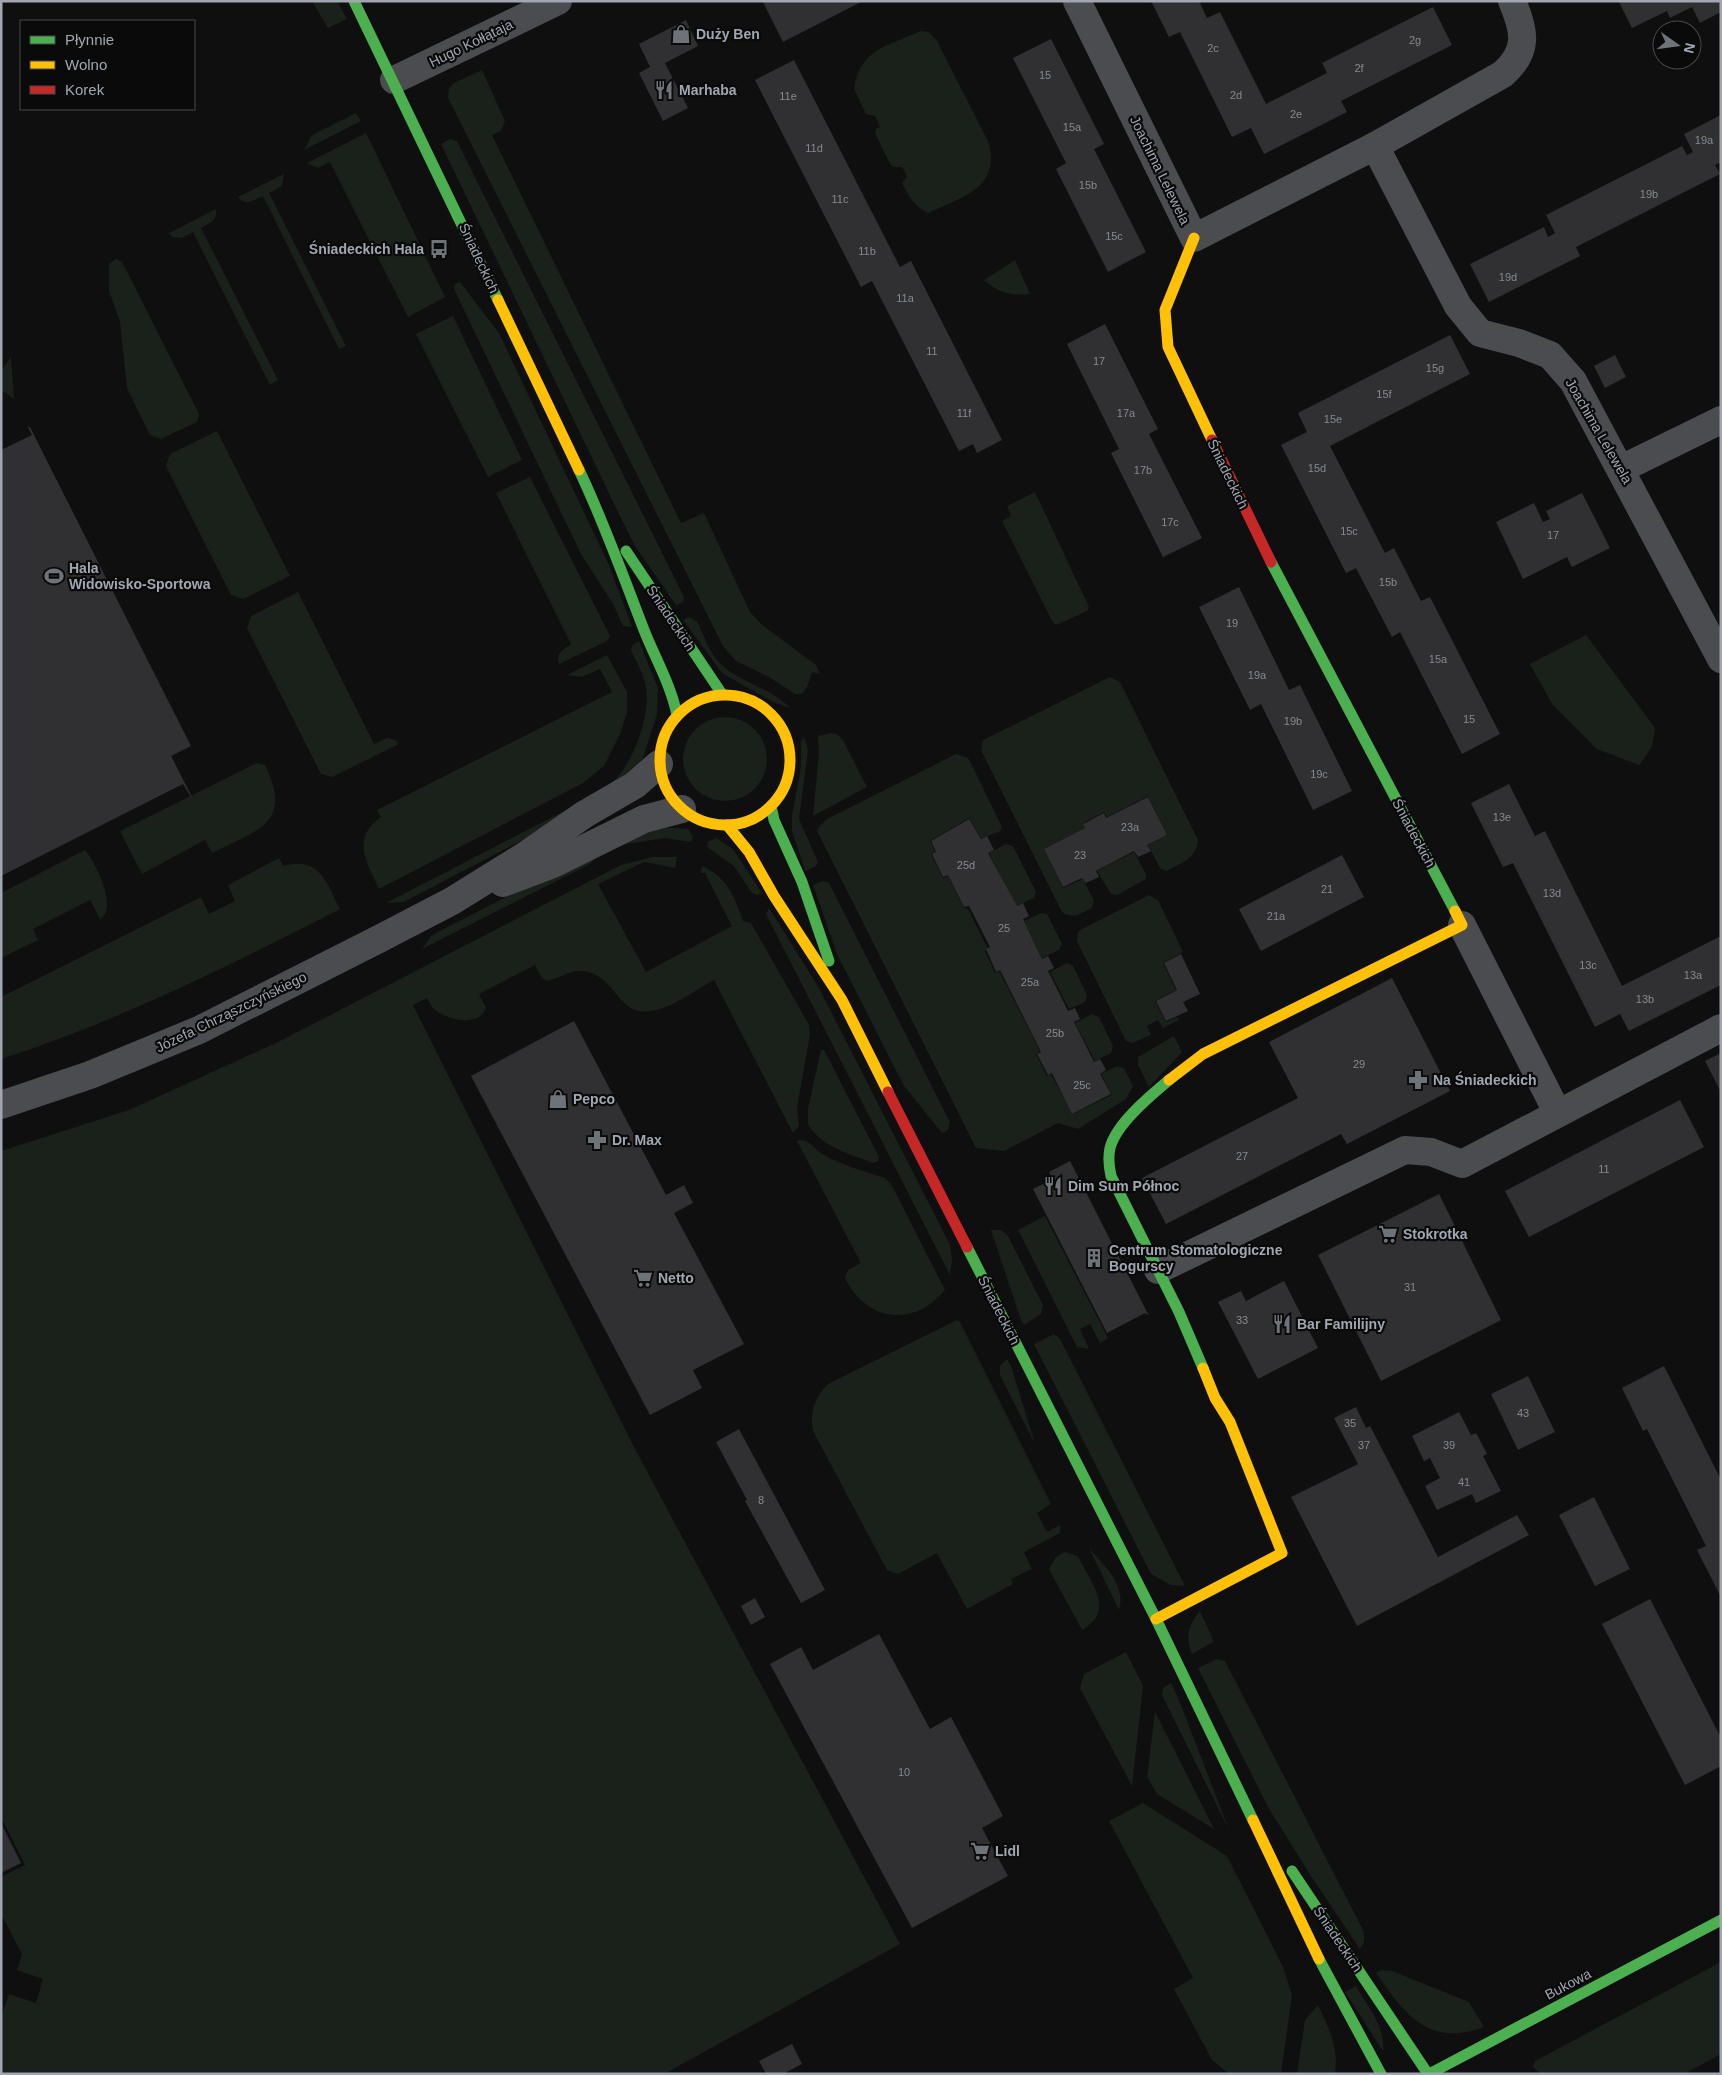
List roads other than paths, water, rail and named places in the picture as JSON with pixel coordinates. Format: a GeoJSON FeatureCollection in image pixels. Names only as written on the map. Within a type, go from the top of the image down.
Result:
{"type":"FeatureCollection","features":[{"type":"Feature","properties":{"kind":"street","name":"Śniadeckich"},"geometry":{"type":"LineString","coordinates":[[354,1],[394,80],[602,517],[644,631],[674,700],[677,715]]}},
{"type":"Feature","properties":{"kind":"street","name":"Joachima Lelewela"},"geometry":{"type":"LineString","coordinates":[[1077,1],[1194,238],[1375,146],[1503,74],[1516,62],[1522,47],[1522,24],[1512,1]]}},
{"type":"Feature","properties":{"kind":"street","name":"Hugo Kołłątaja"},"geometry":{"type":"LineString","coordinates":[[394,80],[551,3]]}},
{"type":"Feature","properties":{"kind":"street","name":"Joachima Lelewela"},"geometry":{"type":"LineString","coordinates":[[1375,146],[1458,306],[1480,332],[1519,343],[1550,355],[1573,381],[1721,660]]}},
{"type":"Feature","properties":{"kind":"street","name":"Śniadeckich"},"geometry":{"type":"LineString","coordinates":[[1194,238],[1165,310],[1168,347],[1261,543],[1462,925]]}},
{"type":"Feature","properties":{"kind":"street"},"geometry":{"type":"LineString","coordinates":[[1621,469],[1721,420]]}},
{"type":"Feature","properties":{"kind":"street","name":"Śniadeckich"},"geometry":{"type":"LineString","coordinates":[[602,517],[722,694]]}},
{"type":"Feature","properties":{"kind":"street"},"geometry":{"type":"LineString","coordinates":[[722,694],[752,700],[775,718],[783,730],[789,748],[790,765],[780,794],[771,806],[745,822],[727,825],[701,821],[682,809],[666,789],[659,764],[664,738],[677,715],[698,700],[722,694]]}},
{"type":"Feature","properties":{"kind":"street","name":"Józefa Chrząszczyńskiego"},"geometry":{"type":"LineString","coordinates":[[1,1105],[90,1075],[199,1030],[452,901],[523,857],[579,818],[635,786],[659,764]]}},
{"type":"Feature","properties":{"kind":"street","name":"Śniadeckich"},"geometry":{"type":"LineString","coordinates":[[771,806],[774,820],[802,882],[842,1000]]}},
{"type":"Feature","properties":{"kind":"street","name":"Józefa Chrząszczyńskiego"},"geometry":{"type":"LineString","coordinates":[[452,901],[553,864],[644,818],[682,809]]}},
{"type":"Feature","properties":{"kind":"street","name":"Śniadeckich"},"geometry":{"type":"LineString","coordinates":[[727,825],[749,852],[774,896],[842,1000],[1156,1618],[1335,1991],[1382,2074]]}},
{"type":"Feature","properties":{"kind":"street"},"geometry":{"type":"LineString","coordinates":[[1156,1618],[1282,1553],[1230,1422],[1215,1398],[1179,1312],[1111,1176],[1108,1158],[1112,1142],[1119,1131],[1185,1066],[1203,1054],[1462,925],[1557,1112]]}},
{"type":"Feature","properties":{"kind":"street"},"geometry":{"type":"LineString","coordinates":[[1158,1270],[1405,1150],[1431,1152],[1462,1164],[1557,1112],[1721,1028]]}},
{"type":"Feature","properties":{"kind":"street","name":"Śniadeckich"},"geometry":{"type":"LineString","coordinates":[[1246,1806],[1326,1920],[1428,2074]]}},
{"type":"Feature","properties":{"kind":"street","name":"Bukowa"},"geometry":{"type":"LineString","coordinates":[[1428,2074],[1721,1920]]}},
{"type":"Feature","properties":{"kind":"place","name":"Duży Ben"},"geometry":{"type":"Point","coordinates":[681,34]}},
{"type":"Feature","properties":{"kind":"place","name":"Marhaba"},"geometry":{"type":"Point","coordinates":[664,90]}},
{"type":"Feature","properties":{"kind":"place","name":"Śniadeckich Hala"},"geometry":{"type":"Point","coordinates":[439,249]}},
{"type":"Feature","properties":{"kind":"place","name":"Hala Widowisko-Sportowa"},"geometry":{"type":"Point","coordinates":[54,576]}},
{"type":"Feature","properties":{"kind":"place","name":"Na Śniadeckich"},"geometry":{"type":"Point","coordinates":[1418,1080]}},
{"type":"Feature","properties":{"kind":"place","name":"Pepco"},"geometry":{"type":"Point","coordinates":[558,1099]}},
{"type":"Feature","properties":{"kind":"place","name":"Dr. Max"},"geometry":{"type":"Point","coordinates":[597,1140]}},
{"type":"Feature","properties":{"kind":"place","name":"Dim Sum Północ"},"geometry":{"type":"Point","coordinates":[1053,1186]}},
{"type":"Feature","properties":{"kind":"place","name":"Stokrotka"},"geometry":{"type":"Point","coordinates":[1388,1234]}},
{"type":"Feature","properties":{"kind":"place","name":"Centrum Stomatologiczne Bogurscy"},"geometry":{"type":"Point","coordinates":[1094,1258]}},
{"type":"Feature","properties":{"kind":"place","name":"Netto"},"geometry":{"type":"Point","coordinates":[643,1278]}},
{"type":"Feature","properties":{"kind":"place","name":"Bar Familijny"},"geometry":{"type":"Point","coordinates":[1282,1324]}},
{"type":"Feature","properties":{"kind":"place","name":"Lidl"},"geometry":{"type":"Point","coordinates":[980,1851]}}]}
